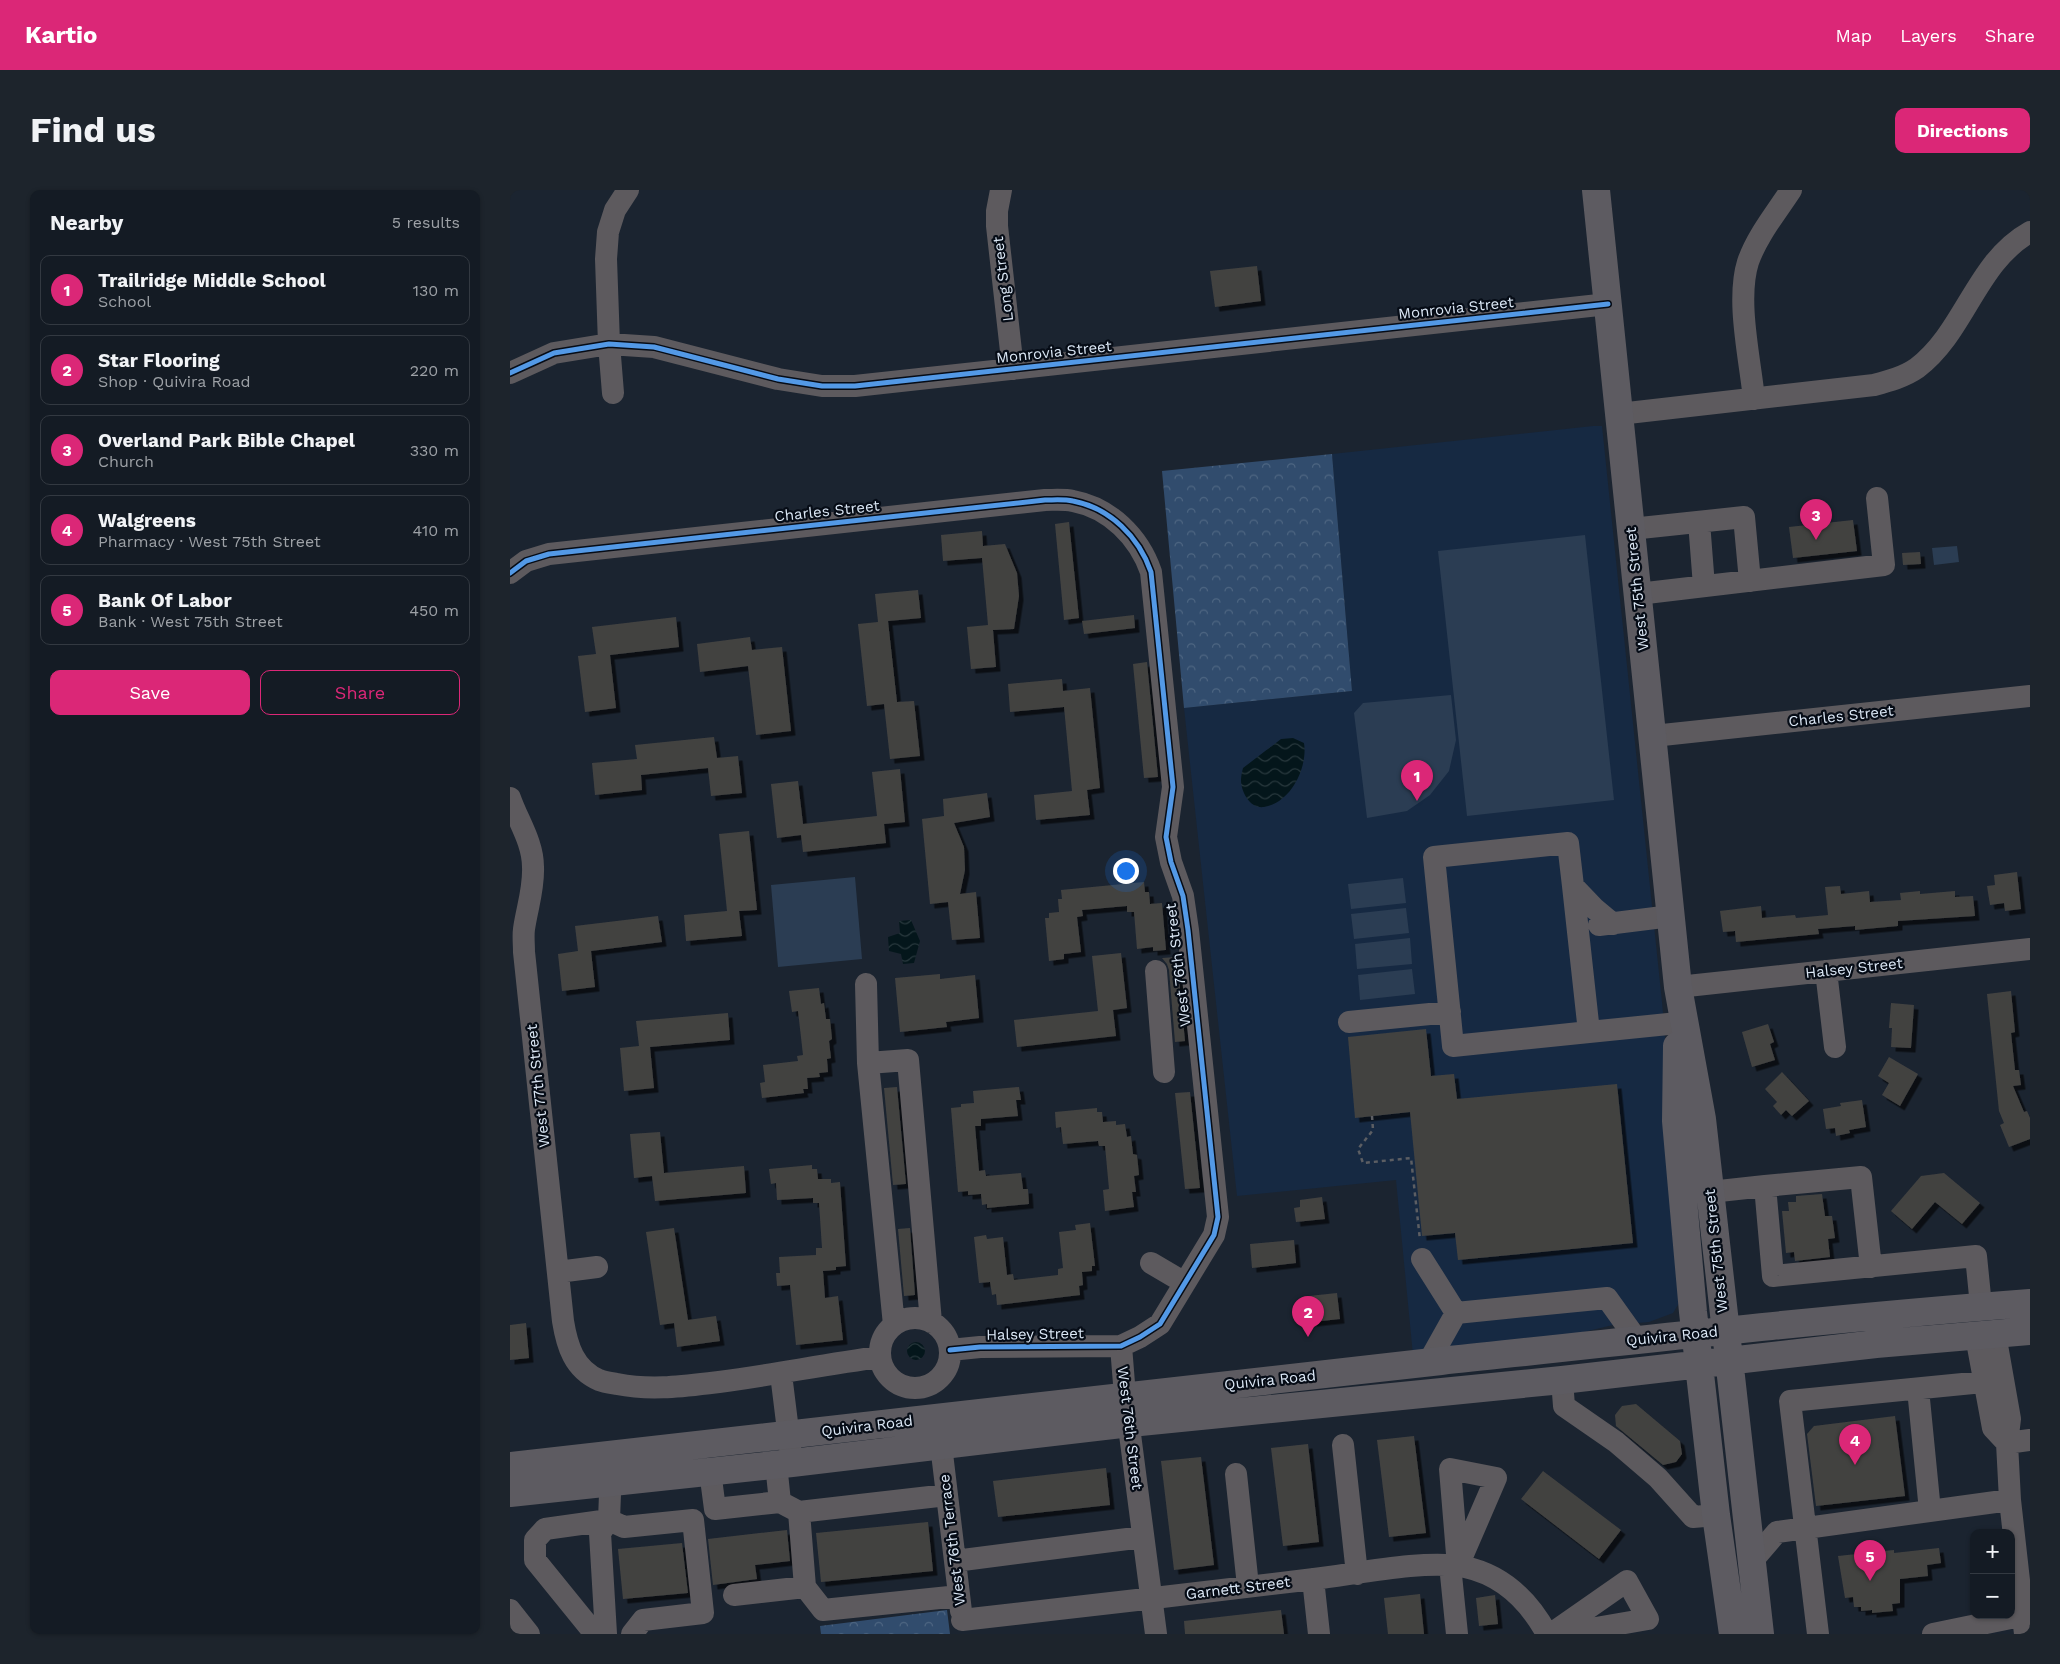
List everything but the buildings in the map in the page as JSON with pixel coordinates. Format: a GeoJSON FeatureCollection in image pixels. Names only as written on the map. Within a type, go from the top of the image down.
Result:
{"type":"FeatureCollection","features":[{"type":"Feature","properties":{"kind":"main road","name":"West 75th Street"},"geometry":{"type":"LineString","coordinates":[[1596,190],[1678,987],[1702,1119],[1760,1634]]}},
{"type":"Feature","properties":{"kind":"main road","name":"West 75th Street"},"geometry":{"type":"LineString","coordinates":[[1678,987],[1676,1122],[1698,1365],[1716,1515],[1733,1634]]}},
{"type":"Feature","properties":{"kind":"main road","name":"Quivira Road"},"geometry":{"type":"LineString","coordinates":[[510,1466],[1637,1340],[1981,1306],[2030,1303]]}},
{"type":"Feature","properties":{"kind":"main road"},"geometry":{"type":"LineString","coordinates":[[1981,1306],[1985,1335]]}},
{"type":"Feature","properties":{"kind":"main road","name":"Quivira Road"},"geometry":{"type":"LineString","coordinates":[[510,1493],[784,1464],[1130,1423],[1562,1380],[1876,1344],[2030,1332]]}},
{"type":"Feature","properties":{"kind":"street"},"geometry":{"type":"LineString","coordinates":[[613,393],[606,259],[608,232],[615,210],[628,190]]}},
{"type":"Feature","properties":{"kind":"street","name":"Long Street"},"geometry":{"type":"LineString","coordinates":[[1001,190],[997,211],[997,226],[1014,369]]}},
{"type":"Feature","properties":{"kind":"street"},"geometry":{"type":"LineString","coordinates":[[1754,399],[1744,307],[1744,282],[1749,262],[1759,240],[1791,190]]}},
{"type":"Feature","properties":{"kind":"street"},"geometry":{"type":"LineString","coordinates":[[1619,414],[1874,385],[1894,380],[1915,369],[1933,355],[1947,337],[1992,266],[2002,254],[2030,232]]}},
{"type":"Feature","properties":{"kind":"street","name":"Monrovia Street"},"geometry":{"type":"LineString","coordinates":[[510,373],[554,353],[609,344],[654,347],[778,379],[822,386],[856,386],[1608,304]]}},
{"type":"Feature","properties":{"kind":"street"},"geometry":{"type":"LineString","coordinates":[[1638,594],[1884,565],[1878,498]]}},
{"type":"Feature","properties":{"kind":"street","name":"Charles Street"},"geometry":{"type":"LineString","coordinates":[[510,573],[531,560],[549,554],[1045,500],[1072,500],[1091,506],[1121,525]]}},
{"type":"Feature","properties":{"kind":"street"},"geometry":{"type":"LineString","coordinates":[[1631,529],[1744,517],[1750,581]]}},
{"type":"Feature","properties":{"kind":"street"},"geometry":{"type":"LineString","coordinates":[[1699,522],[1704,586]]}},
{"type":"Feature","properties":{"kind":"street","name":"West 76th Street"},"geometry":{"type":"LineString","coordinates":[[1121,525],[1133,538],[1146,559],[1151,572],[1173,787],[1166,837],[1171,862],[1183,896],[1188,930],[1218,1217],[1214,1235],[1160,1324],[1120,1346],[1156,1634]]}},
{"type":"Feature","properties":{"kind":"street","name":"Charles Street"},"geometry":{"type":"LineString","coordinates":[[1652,736],[2030,696]]}},
{"type":"Feature","properties":{"kind":"street","name":"West 77th Street"},"geometry":{"type":"LineString","coordinates":[[510,798],[516,816],[528,839],[534,865],[533,886],[524,930],[524,952],[566,1343],[574,1360],[599,1380],[652,1389],[781,1374]]}},
{"type":"Feature","properties":{"kind":"street"},"geometry":{"type":"LineString","coordinates":[[1589,1032],[1568,843],[1434,857],[1453,1046],[1678,1024]]}},
{"type":"Feature","properties":{"kind":"street"},"geometry":{"type":"LineString","coordinates":[[1573,886],[1595,909],[1613,924]]}},
{"type":"Feature","properties":{"kind":"street"},"geometry":{"type":"LineString","coordinates":[[1578,928],[1671,916]]}},
{"type":"Feature","properties":{"kind":"street","name":"Halsey Street"},"geometry":{"type":"LineString","coordinates":[[1678,987],[2030,948]]}},
{"type":"Feature","properties":{"kind":"street"},"geometry":{"type":"LineString","coordinates":[[1156,971],[1164,1072]]}},
{"type":"Feature","properties":{"kind":"street"},"geometry":{"type":"LineString","coordinates":[[1826,971],[1835,1048]]}},
{"type":"Feature","properties":{"kind":"street"},"geometry":{"type":"LineString","coordinates":[[866,984],[868,1063],[894,1324]]}},
{"type":"Feature","properties":{"kind":"street"},"geometry":{"type":"LineString","coordinates":[[1349,1022],[1450,1012]]}},
{"type":"Feature","properties":{"kind":"street"},"geometry":{"type":"LineString","coordinates":[[868,1063],[908,1060],[931,1322]]}},
{"type":"Feature","properties":{"kind":"street"},"geometry":{"type":"LineString","coordinates":[[1710,1192],[1861,1177],[1871,1267]]}},
{"type":"Feature","properties":{"kind":"street"},"geometry":{"type":"LineString","coordinates":[[1764,1186],[1773,1276],[1976,1256],[1981,1306]]}},
{"type":"Feature","properties":{"kind":"street"},"geometry":{"type":"LineString","coordinates":[[1422,1259],[1456,1313]]}},
{"type":"Feature","properties":{"kind":"street"},"geometry":{"type":"LineString","coordinates":[[1152,1263],[1185,1283]]}},
{"type":"Feature","properties":{"kind":"street"},"geometry":{"type":"LineString","coordinates":[[558,1272],[597,1267]]}},
{"type":"Feature","properties":{"kind":"street"},"geometry":{"type":"LineString","coordinates":[[1456,1313],[1607,1298],[1637,1340]]}},
{"type":"Feature","properties":{"kind":"street"},"geometry":{"type":"LineString","coordinates":[[1428,1363],[1456,1313]]}},
{"type":"Feature","properties":{"kind":"street"},"geometry":{"type":"LineString","coordinates":[[914,1317],[931,1322],[942,1330],[950,1350],[949,1362],[944,1373],[924,1387],[912,1388],[900,1385],[890,1378],[883,1368],[880,1357],[881,1344],[885,1333],[894,1324],[914,1317]]}},
{"type":"Feature","properties":{"kind":"street"},"geometry":{"type":"LineString","coordinates":[[1985,1335],[1983,1382],[1993,1428],[2007,1443]]}},
{"type":"Feature","properties":{"kind":"street"},"geometry":{"type":"LineString","coordinates":[[1934,1634],[2026,1621],[2010,1500],[2007,1443],[2010,1419],[1985,1335]]}},
{"type":"Feature","properties":{"kind":"street","name":"Halsey Street"},"geometry":{"type":"LineString","coordinates":[[950,1350],[980,1347],[1120,1346]]}},
{"type":"Feature","properties":{"kind":"street"},"geometry":{"type":"LineString","coordinates":[[880,1357],[827,1364],[781,1374],[788,1435],[784,1464],[805,1587],[823,1610],[959,1596]]}},
{"type":"Feature","properties":{"kind":"street"},"geometry":{"type":"LineString","coordinates":[[1562,1380],[1564,1406],[1616,1442],[1658,1478],[1692,1517],[1716,1515]]}},
{"type":"Feature","properties":{"kind":"street"},"geometry":{"type":"LineString","coordinates":[[1818,1634],[1790,1401],[1983,1382]]}},
{"type":"Feature","properties":{"kind":"street"},"geometry":{"type":"LineString","coordinates":[[1918,1389],[1930,1511]]}},
{"type":"Feature","properties":{"kind":"street"},"geometry":{"type":"LineString","coordinates":[[2007,1443],[2030,1440]]}},
{"type":"Feature","properties":{"kind":"street","name":"West 76th Terrace"},"geometry":{"type":"LineString","coordinates":[[941,1445],[962,1627]]}},
{"type":"Feature","properties":{"kind":"street"},"geometry":{"type":"LineString","coordinates":[[1343,1445],[1356,1574]]}},
{"type":"Feature","properties":{"kind":"street"},"geometry":{"type":"LineString","coordinates":[[710,1472],[715,1509],[790,1507],[947,1495]]}},
{"type":"Feature","properties":{"kind":"street"},"geometry":{"type":"LineString","coordinates":[[1236,1474],[1248,1586]]}},
{"type":"Feature","properties":{"kind":"street"},"geometry":{"type":"LineString","coordinates":[[606,1634],[600,1533],[609,1520],[610,1494],[608,1483]]}},
{"type":"Feature","properties":{"kind":"street"},"geometry":{"type":"LineString","coordinates":[[1753,1560],[1777,1532],[2010,1500]]}},
{"type":"Feature","properties":{"kind":"street"},"geometry":{"type":"LineString","coordinates":[[595,1634],[535,1560],[535,1540],[545,1529],[609,1520],[624,1527],[693,1520],[703,1613],[643,1620],[632,1634]]}},
{"type":"Feature","properties":{"kind":"street"},"geometry":{"type":"LineString","coordinates":[[955,1561],[1143,1537]]}},
{"type":"Feature","properties":{"kind":"street"},"geometry":{"type":"LineString","coordinates":[[1454,1566],[1457,1634]]}},
{"type":"Feature","properties":{"kind":"street","name":"Garnett Street"},"geometry":{"type":"LineString","coordinates":[[962,1627],[1248,1586],[1401,1568],[1454,1566],[1491,1577],[1510,1588],[1527,1603],[1547,1634]]}},
{"type":"Feature","properties":{"kind":"street"},"geometry":{"type":"LineString","coordinates":[[1312,1579],[1319,1634]]}},
{"type":"Feature","properties":{"kind":"street"},"geometry":{"type":"LineString","coordinates":[[1551,1634],[1628,1581],[1648,1619],[1561,1634]]}},
{"type":"Feature","properties":{"kind":"street"},"geometry":{"type":"LineString","coordinates":[[734,1595],[805,1587]]}},
{"type":"Feature","properties":{"kind":"street"},"geometry":{"type":"LineString","coordinates":[[510,1610],[529,1634]]}},
{"type":"Feature","properties":{"kind":"path"},"geometry":{"type":"LineString","coordinates":[[1372,1116],[1373,1130],[1358,1149],[1360,1156],[1363,1163],[1411,1158],[1422,1259]]}},
{"type":"Feature","properties":{"kind":"shaded area"},"geometry":{"type":"Polygon","coordinates":[[[1602,426],[1662,1002],[1679,1303],[1673,1313],[1649,1322],[1613,1325],[1550,1340],[1413,1355],[1396,1180],[1237,1196],[1184,708],[1352,691],[1332,454],[1602,426]]]}},
{"type":"Feature","properties":{"kind":"shaded area"},"geometry":{"type":"Polygon","coordinates":[[[1585,535],[1614,800],[1467,816],[1438,551],[1585,535]]]}},
{"type":"Feature","properties":{"kind":"shaded area"},"geometry":{"type":"Polygon","coordinates":[[[1957,546],[1959,562],[1934,565],[1932,548],[1957,546]]]}},
{"type":"Feature","properties":{"kind":"shaded area"},"geometry":{"type":"Polygon","coordinates":[[[1451,695],[1456,740],[1449,771],[1430,795],[1407,811],[1367,818],[1354,713],[1363,703],[1451,695]]]}},
{"type":"Feature","properties":{"kind":"shaded area"},"geometry":{"type":"Polygon","coordinates":[[[855,877],[862,959],[778,967],[771,885],[855,877]]]}},
{"type":"Feature","properties":{"kind":"shaded area"},"geometry":{"type":"Polygon","coordinates":[[[1403,878],[1406,903],[1351,909],[1348,884],[1403,878]]]}},
{"type":"Feature","properties":{"kind":"shaded area"},"geometry":{"type":"Polygon","coordinates":[[[1406,908],[1409,933],[1354,939],[1351,914],[1406,908]]]}},
{"type":"Feature","properties":{"kind":"shaded area"},"geometry":{"type":"Polygon","coordinates":[[[1410,938],[1412,964],[1357,969],[1355,944],[1410,938]]]}},
{"type":"Feature","properties":{"kind":"shaded area"},"geometry":{"type":"Polygon","coordinates":[[[1412,969],[1415,994],[1360,1000],[1358,975],[1412,969]]]}},
{"type":"Feature","properties":{"kind":"green space"},"geometry":{"type":"Polygon","coordinates":[[[1332,454],[1352,691],[1184,708],[1162,471],[1332,454]]]}},
{"type":"Feature","properties":{"kind":"green space"},"geometry":{"type":"Polygon","coordinates":[[[947,1610],[950,1634],[821,1634],[820,1626],[947,1610]]]}},
{"type":"Feature","properties":{"kind":"water"},"geometry":{"type":"Polygon","coordinates":[[[1293,738],[1304,743],[1305,752],[1296,782],[1282,799],[1274,804],[1264,807],[1254,805],[1247,799],[1241,785],[1243,768],[1281,739],[1293,738]]]}},
{"type":"Feature","properties":{"kind":"water"},"geometry":{"type":"Polygon","coordinates":[[[911,920],[920,941],[914,963],[903,964],[901,954],[889,951],[888,937],[900,933],[899,921],[911,920]]]}},
{"type":"Feature","properties":{"kind":"water"},"geometry":{"type":"Polygon","coordinates":[[[916,1342],[922,1345],[925,1351],[922,1357],[916,1360],[910,1357],[907,1351],[910,1345],[916,1342]]]}},
{"type":"Feature","properties":{"kind":"cycle path"},"geometry":{"type":"LineString","coordinates":[[510,373],[554,353],[609,344],[654,347],[778,379],[822,386],[855,386],[1608,304]]}},
{"type":"Feature","properties":{"kind":"cycle path"},"geometry":{"type":"LineString","coordinates":[[510,573],[526,561],[549,554],[1045,500],[1073,501],[1099,510],[1111,517],[1131,536],[1146,559],[1151,572],[1173,787],[1166,837],[1171,862],[1183,896],[1188,930],[1218,1217],[1214,1235],[1160,1324],[1121,1346],[980,1347],[950,1350]]}},
{"type":"Feature","properties":{"kind":"place","name":"Overland Park Bible Chapel"},"geometry":{"type":"Point","coordinates":[1816,540]}},
{"type":"Feature","properties":{"kind":"place","name":"Trailridge Middle School"},"geometry":{"type":"Point","coordinates":[1417,801]}},
{"type":"Feature","properties":{"kind":"place","name":"Star Flooring"},"geometry":{"type":"Point","coordinates":[1308,1337]}},
{"type":"Feature","properties":{"kind":"place","name":"Walgreens"},"geometry":{"type":"Point","coordinates":[1855,1465]}},
{"type":"Feature","properties":{"kind":"place","name":"Bank Of Labor"},"geometry":{"type":"Point","coordinates":[1870,1581]}}]}
